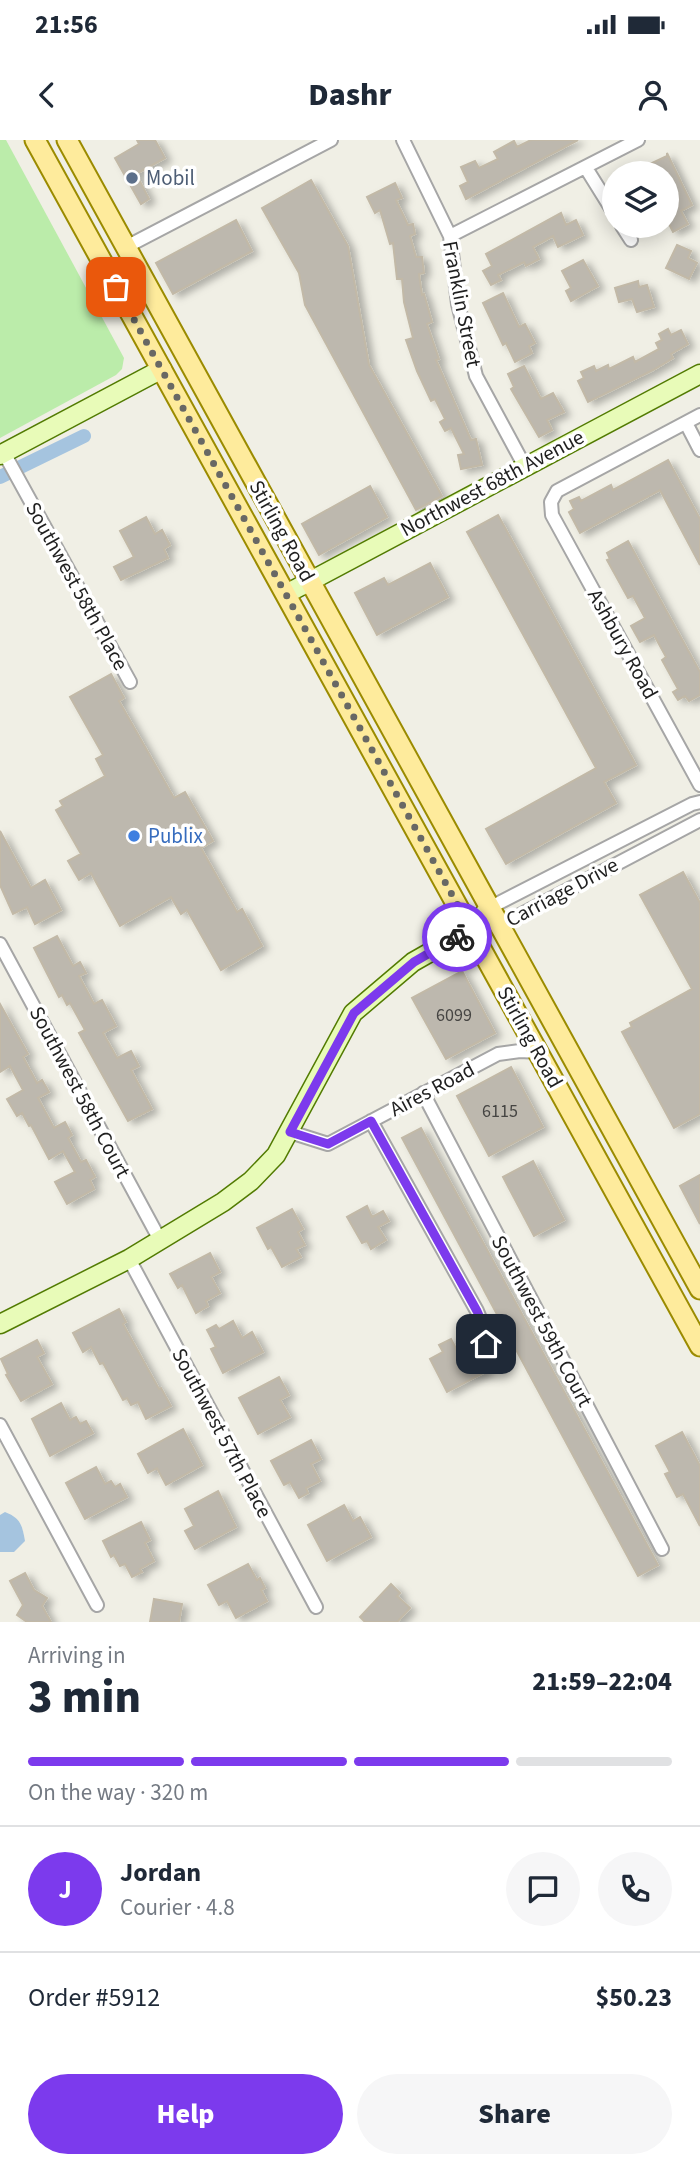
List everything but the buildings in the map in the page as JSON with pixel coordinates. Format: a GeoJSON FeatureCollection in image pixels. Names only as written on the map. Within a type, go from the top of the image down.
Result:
{"type":"FeatureCollection","features":[{"type":"Feature","properties":{"kind":"main road","name":"Stirling Road"},"geometry":{"type":"LineString","coordinates":[[35,140],[700,1346]]}},
{"type":"Feature","properties":{"kind":"main road","name":"Stirling Road"},"geometry":{"type":"LineString","coordinates":[[67,140],[696,1282]]}},
{"type":"Feature","properties":{"kind":"main road"},"geometry":{"type":"LineString","coordinates":[[52,171],[63,171],[73,177],[120,260],[132,270],[139,271]]}},
{"type":"Feature","properties":{"kind":"main road"},"geometry":{"type":"LineString","coordinates":[[668,1287],[696,1282]]}},
{"type":"Feature","properties":{"kind":"street"},"geometry":{"type":"LineString","coordinates":[[126,247],[331,140]]}},
{"type":"Feature","properties":{"kind":"street","name":"Franklin Street"},"geometry":{"type":"LineString","coordinates":[[403,140],[450,236],[458,304],[476,376],[524,465]]}},
{"type":"Feature","properties":{"kind":"street"},"geometry":{"type":"LineString","coordinates":[[450,236],[638,140]]}},
{"type":"Feature","properties":{"kind":"street"},"geometry":{"type":"LineString","coordinates":[[586,168],[602,194]]}},
{"type":"Feature","properties":{"kind":"street"},"geometry":{"type":"LineString","coordinates":[[2,454],[162,369]]}},
{"type":"Feature","properties":{"kind":"street","name":"Northwest 68th Avenue"},"geometry":{"type":"LineString","coordinates":[[286,594],[524,465],[700,374]]}},
{"type":"Feature","properties":{"kind":"street"},"geometry":{"type":"LineString","coordinates":[[700,415],[686,423],[700,450]]}},
{"type":"Feature","properties":{"kind":"street","name":"Ashbury Road"},"geometry":{"type":"LineString","coordinates":[[686,423],[557,491],[551,502],[552,515],[700,785]]}},
{"type":"Feature","properties":{"kind":"street","name":"Southwest 58th Place"},"geometry":{"type":"LineString","coordinates":[[2,454],[130,682]]}},
{"type":"Feature","properties":{"kind":"street","name":"Carriage Drive"},"geometry":{"type":"LineString","coordinates":[[471,929],[489,908],[700,802]]}},
{"type":"Feature","properties":{"kind":"street","name":"Carriage Drive"},"geometry":{"type":"LineString","coordinates":[[471,929],[499,926],[700,820]]}},
{"type":"Feature","properties":{"kind":"street"},"geometry":{"type":"LineString","coordinates":[[539,884],[547,900]]}},
{"type":"Feature","properties":{"kind":"street"},"geometry":{"type":"LineString","coordinates":[[0,1324],[129,1259],[223,1202],[251,1181],[276,1156],[354,1013],[414,962],[471,929]]}},
{"type":"Feature","properties":{"kind":"street","name":"Southwest 58th Court"},"geometry":{"type":"LineString","coordinates":[[0,944],[160,1240]]}},
{"type":"Feature","properties":{"kind":"street","name":"Aires Road"},"geometry":{"type":"LineString","coordinates":[[290,1132],[328,1144],[498,1054],[539,1052]]}},
{"type":"Feature","properties":{"kind":"street","name":"Southwest 59th Court"},"geometry":{"type":"LineString","coordinates":[[423,1093],[662,1549]]}},
{"type":"Feature","properties":{"kind":"street"},"geometry":{"type":"LineString","coordinates":[[371,1121],[477,1311],[485,1329],[484,1354]]}},
{"type":"Feature","properties":{"kind":"street","name":"Southwest 57th Place"},"geometry":{"type":"LineString","coordinates":[[129,1259],[316,1607]]}},
{"type":"Feature","properties":{"kind":"street"},"geometry":{"type":"LineString","coordinates":[[0,1425],[97,1605]]}},
{"type":"Feature","properties":{"kind":"green space"},"geometry":{"type":"Polygon","coordinates":[[[0,140],[6,140],[124,358],[122,369],[116,375],[0,438],[0,140]]]}},
{"type":"Feature","properties":{"kind":"water"},"geometry":{"type":"Polygon","coordinates":[[[5,1512],[17,1519],[24,1535],[25,1541],[14,1552],[0,1552],[0,1515],[5,1512]]]}},
{"type":"Feature","properties":{"kind":"waterway"},"geometry":{"type":"LineString","coordinates":[[0,477],[84,436]]}},
{"type":"Feature","properties":{"kind":"way so far"},"geometry":{"type":"LineString","coordinates":[[116,287],[471,929],[457,937]]}},
{"type":"Feature","properties":{"kind":"place","name":"Mobil"},"geometry":{"type":"Point","coordinates":[132,178]}},
{"type":"Feature","properties":{"kind":"place","name":"Publix"},"geometry":{"type":"Point","coordinates":[134,836]}},
{"type":"Feature","properties":{"kind":"route"},"geometry":{"type":"LineString","coordinates":[[457,937],[414,962],[354,1013],[290,1132],[328,1144],[371,1121],[477,1311],[485,1329],[486,1344]]}}]}
